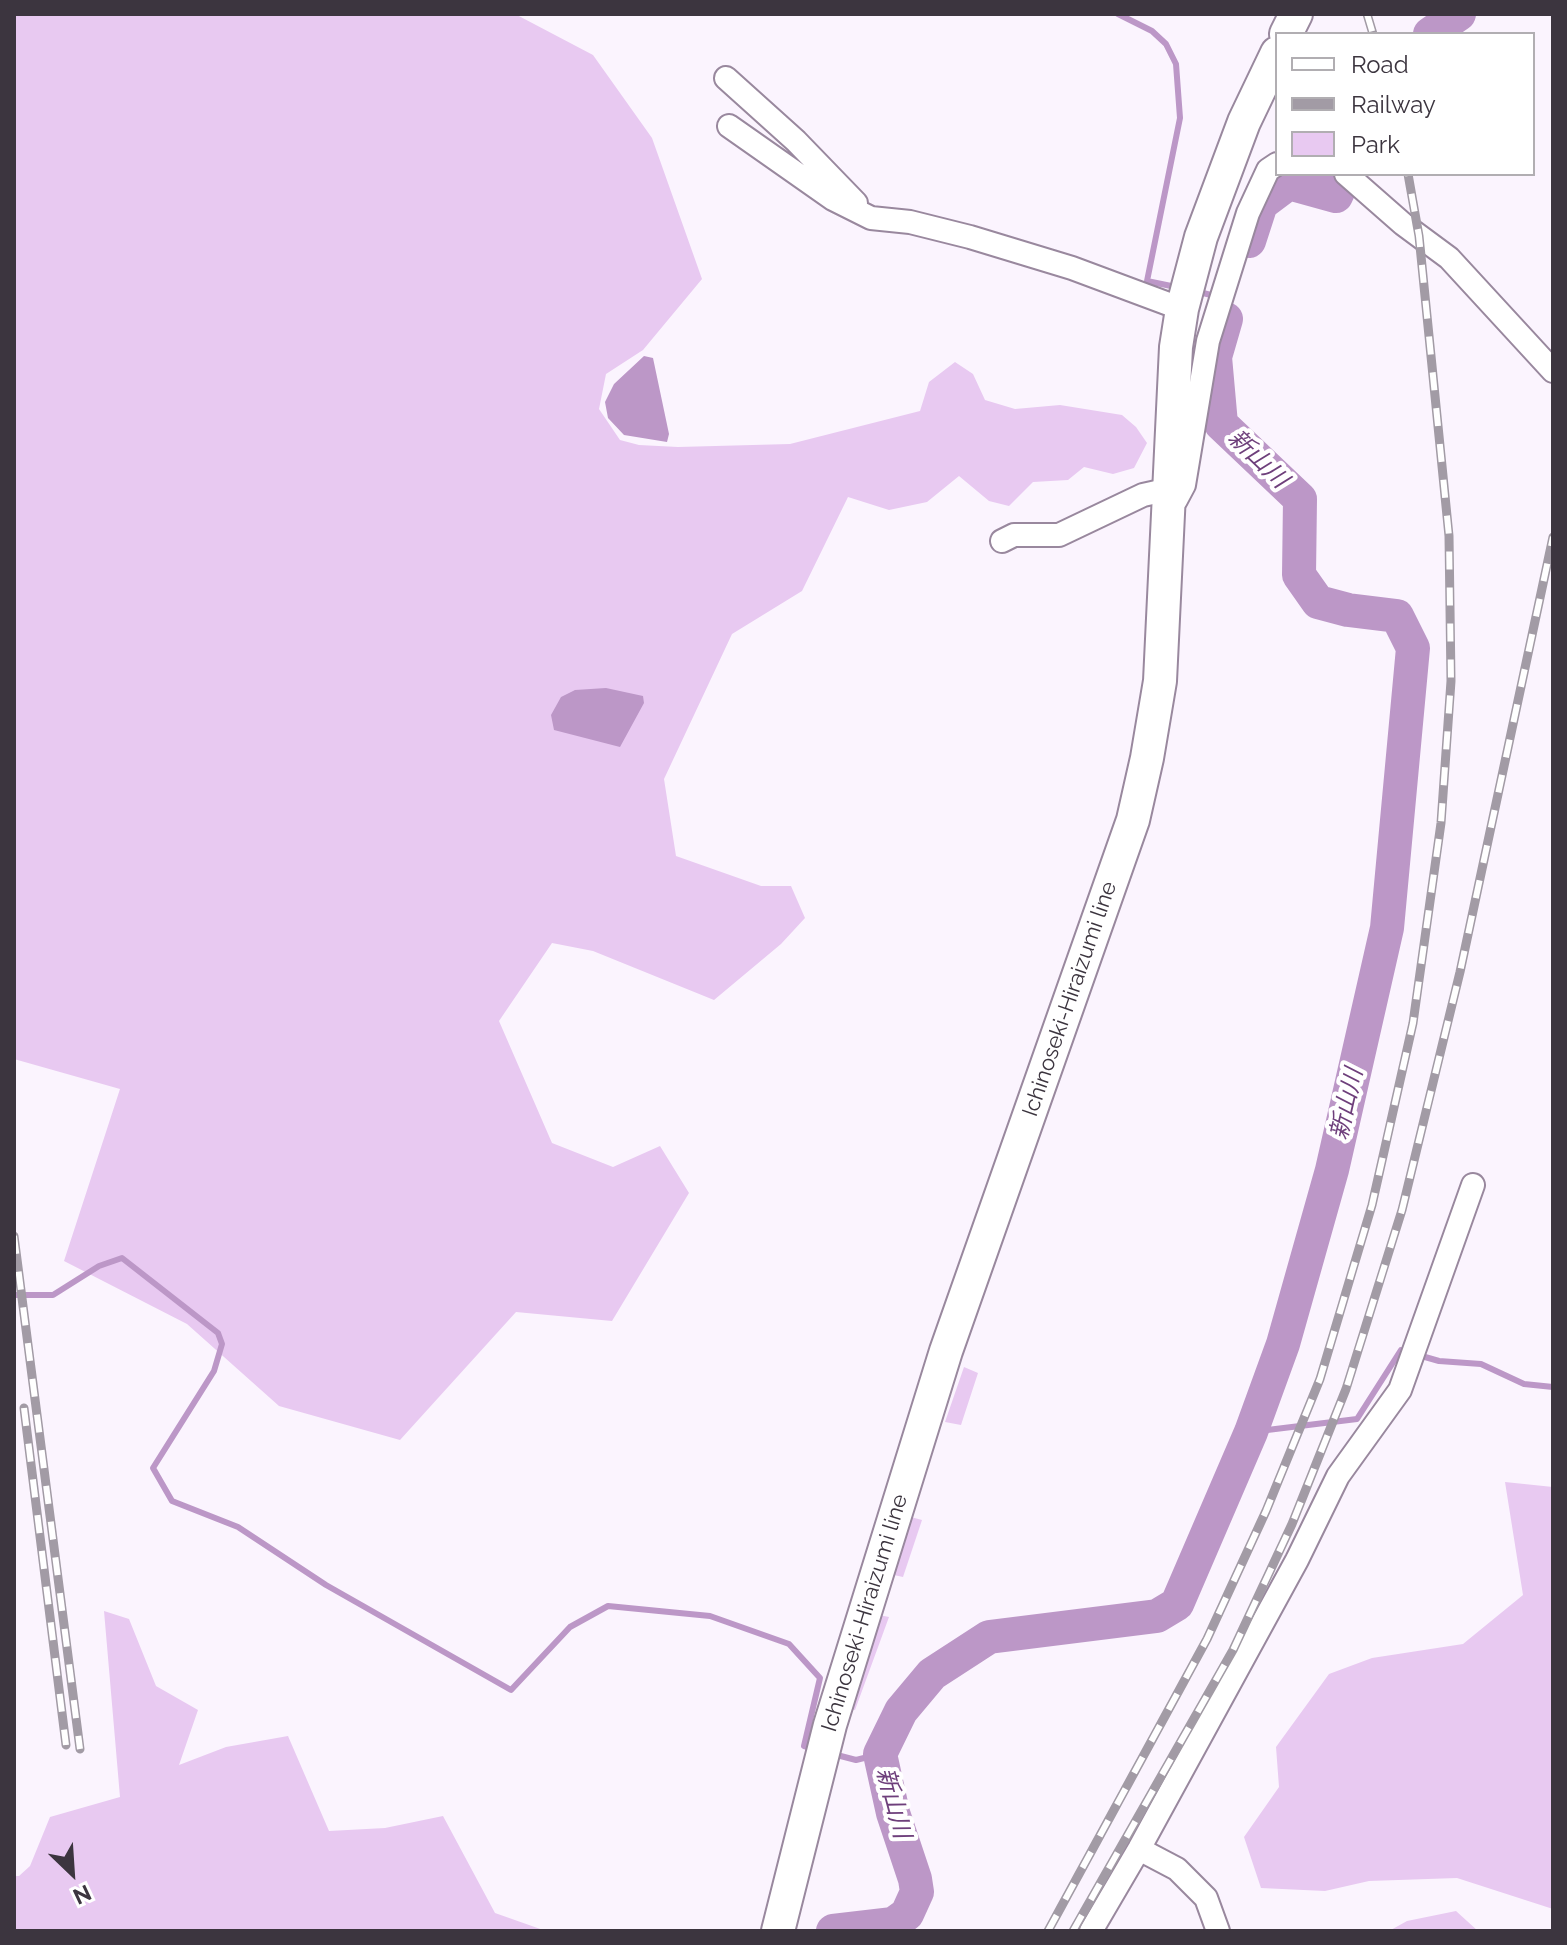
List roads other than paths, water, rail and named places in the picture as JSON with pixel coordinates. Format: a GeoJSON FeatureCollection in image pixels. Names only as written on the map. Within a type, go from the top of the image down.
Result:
{"type":"FeatureCollection","features":[{"type":"Feature","properties":{"kind":"main road"},"geometry":{"type":"LineString","coordinates":[[1287,32],[1296,14]]}},
{"type":"Feature","properties":{"kind":"main road","name":"Ichinoseki-Hiraizumi line"},"geometry":{"type":"LineString","coordinates":[[778,1931],[830,1725],[946,1351],[1133,820],[1160,681],[1176,347],[1182,309],[1201,237],[1244,122],[1275,57]]}},
{"type":"Feature","properties":{"kind":"street"},"geometry":{"type":"LineString","coordinates":[[726,78],[796,141],[871,218]]}},
{"type":"Feature","properties":{"kind":"street"},"geometry":{"type":"LineString","coordinates":[[729,126],[833,199],[871,218],[910,222],[970,237],[1072,268],[1182,309]]}},
{"type":"Feature","properties":{"kind":"street"},"geometry":{"type":"LineString","coordinates":[[1002,541],[1014,535],[1059,535],[1143,495],[1170,500],[1184,485],[1208,341],[1248,213],[1268,170],[1275,165]]}},
{"type":"Feature","properties":{"kind":"street"},"geometry":{"type":"LineString","coordinates":[[1348,176],[1403,224],[1449,258],[1553,371]]}},
{"type":"Feature","properties":{"kind":"street"},"geometry":{"type":"LineString","coordinates":[[1091,1931],[1297,1560],[1338,1476],[1400,1390],[1473,1185]]}},
{"type":"Feature","properties":{"kind":"street"},"geometry":{"type":"LineString","coordinates":[[1139,1849],[1177,1869],[1206,1898],[1218,1931]]}},
{"type":"Feature","properties":{"kind":"waterway"},"geometry":{"type":"LineString","coordinates":[[1118,14],[1152,31],[1166,44],[1176,64],[1180,118],[1147,281],[1176,287]]}},
{"type":"Feature","properties":{"kind":"waterway","name":"新山川"},"geometry":{"type":"LineString","coordinates":[[1433,32],[1459,14]]}},
{"type":"Feature","properties":{"kind":"waterway","name":"新山川"},"geometry":{"type":"LineString","coordinates":[[1249,241],[1261,204],[1289,183],[1336,196],[1345,176]]}},
{"type":"Feature","properties":{"kind":"waterway"},"geometry":{"type":"LineString","coordinates":[[1195,291],[1219,297]]}},
{"type":"Feature","properties":{"kind":"waterway","name":"新山川"},"geometry":{"type":"LineString","coordinates":[[833,1931],[893,1924],[907,1914],[917,1892],[893,1813],[880,1754],[901,1711],[932,1674],[989,1637],[1157,1616],[1177,1604],[1251,1432],[1283,1344],[1332,1170],[1387,928],[1413,648],[1397,616],[1348,610],[1318,602],[1299,575],[1300,499],[1221,424],[1215,357],[1226,319]]}},
{"type":"Feature","properties":{"kind":"waterway"},"geometry":{"type":"LineString","coordinates":[[14,1295],[53,1295],[99,1266],[122,1258],[218,1333],[222,1344],[214,1371],[153,1468],[172,1501],[238,1527],[326,1585],[511,1690],[570,1627],[608,1606],[710,1616],[789,1644],[820,1678],[804,1746],[815,1749]]}},
{"type":"Feature","properties":{"kind":"waterway"},"geometry":{"type":"LineString","coordinates":[[1251,1432],[1357,1419],[1401,1350],[1407,1352]]}},
{"type":"Feature","properties":{"kind":"waterway"},"geometry":{"type":"LineString","coordinates":[[1418,1355],[1439,1361],[1481,1364],[1524,1384],[1553,1387]]}},
{"type":"Feature","properties":{"kind":"waterway"},"geometry":{"type":"LineString","coordinates":[[833,1754],[856,1760],[880,1754]]}},
{"type":"Feature","properties":{"kind":"railway"},"geometry":{"type":"LineString","coordinates":[[1367,14],[1372,32]]}},
{"type":"Feature","properties":{"kind":"railway"},"geometry":{"type":"LineString","coordinates":[[1048,1931],[1207,1639],[1266,1511],[1320,1379],[1372,1205],[1413,1023],[1441,823],[1451,681],[1449,536],[1419,236],[1408,176]]}},
{"type":"Feature","properties":{"kind":"railway"},"geometry":{"type":"LineString","coordinates":[[1073,1931],[1233,1650],[1292,1524],[1346,1389],[1402,1210],[1460,972],[1553,537]]}},
{"type":"Feature","properties":{"kind":"railway"},"geometry":{"type":"LineString","coordinates":[[14,1236],[80,1749]]}},
{"type":"Feature","properties":{"kind":"railway"},"geometry":{"type":"LineString","coordinates":[[24,1408],[66,1745]]}}]}
